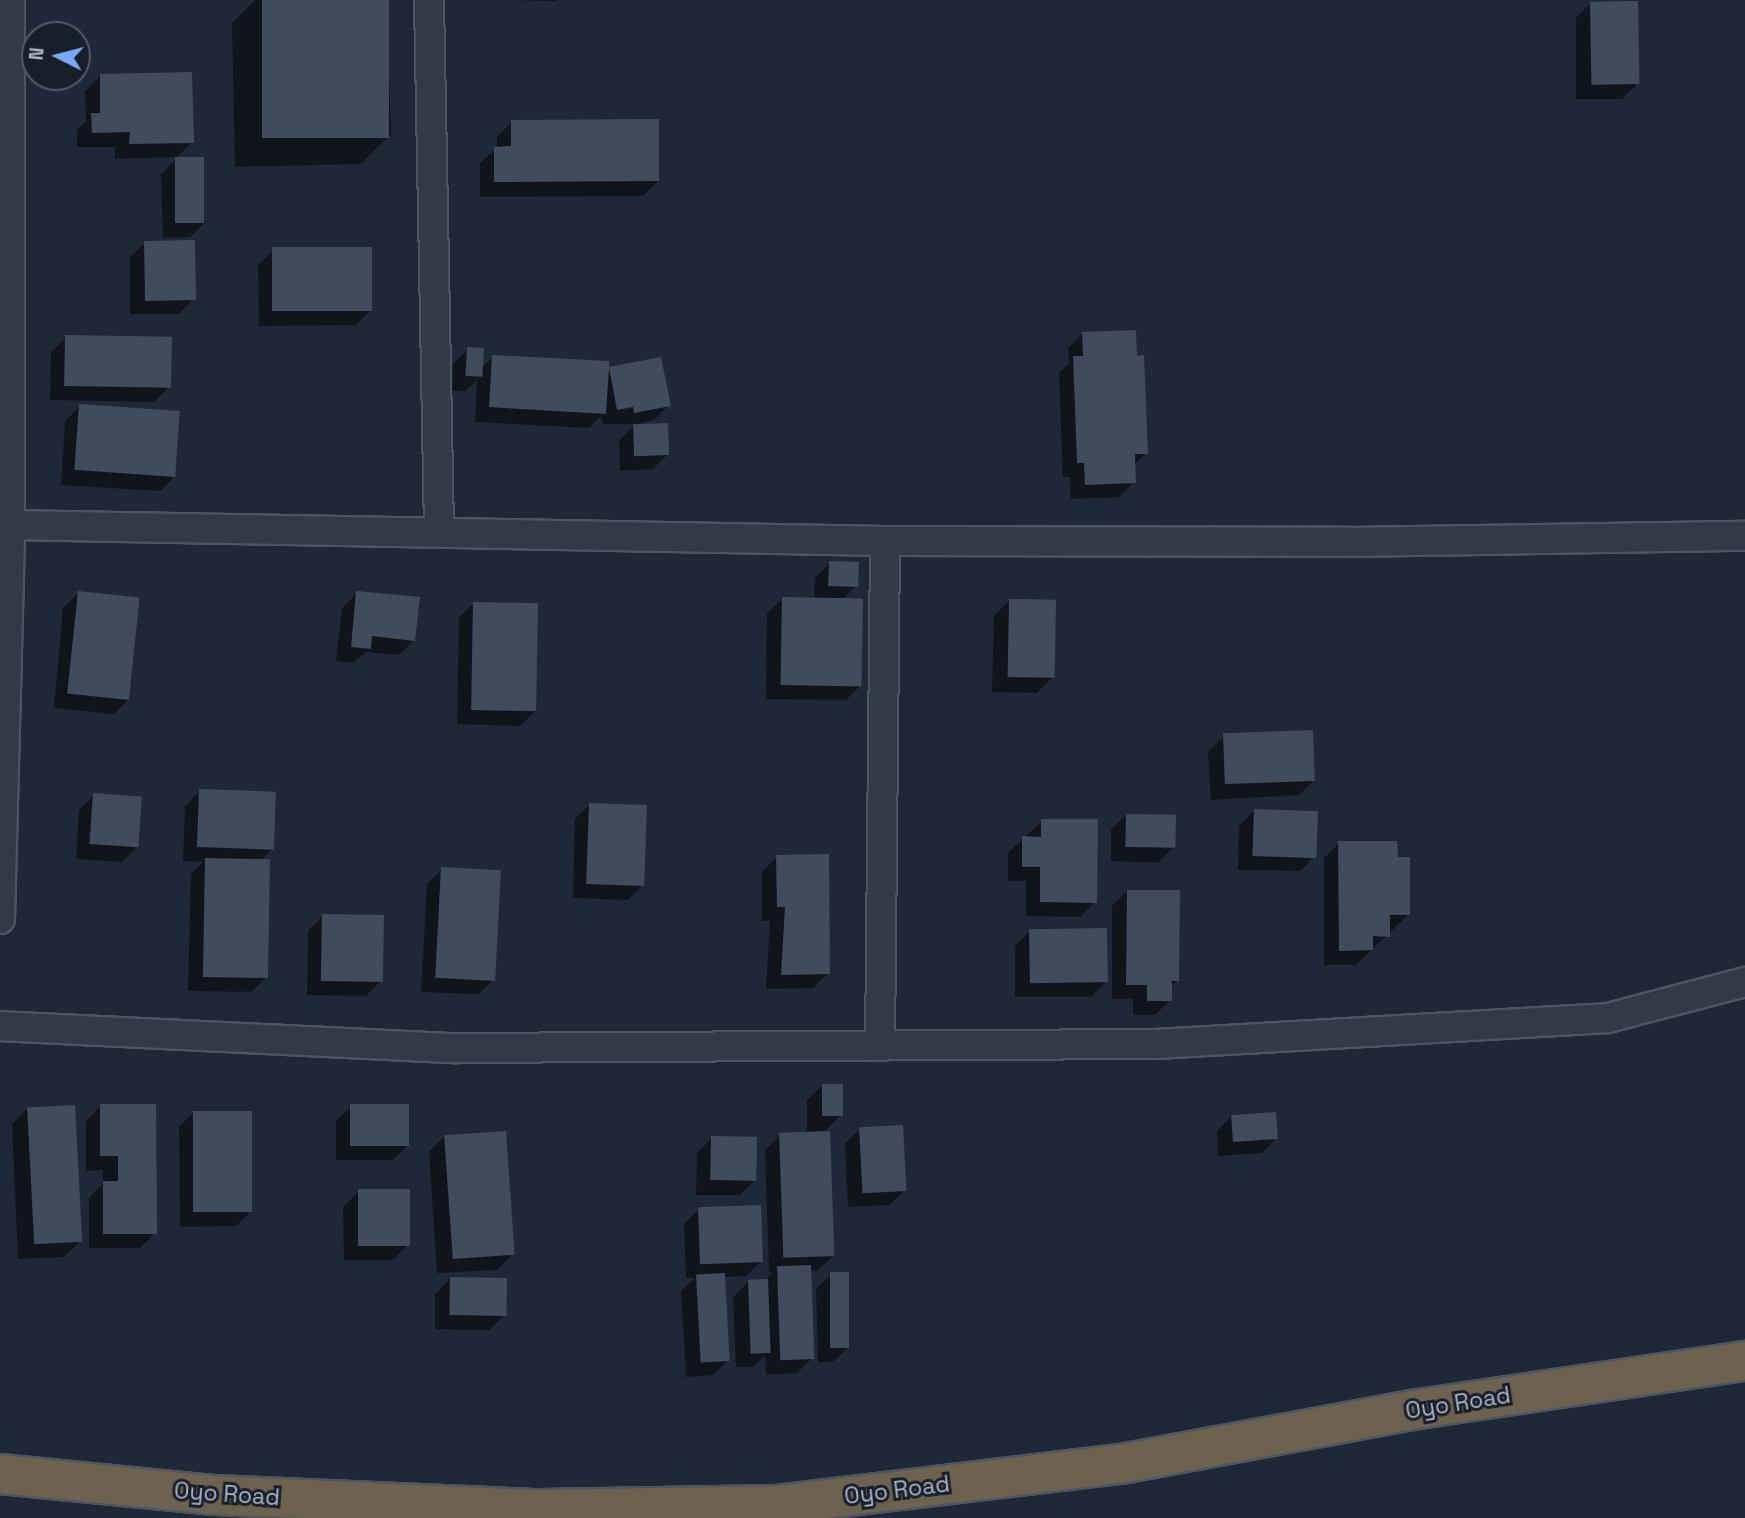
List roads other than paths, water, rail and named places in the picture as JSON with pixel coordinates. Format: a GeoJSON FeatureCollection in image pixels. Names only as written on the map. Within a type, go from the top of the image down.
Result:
{"type":"FeatureCollection","features":[{"type":"Feature","properties":{"kind":"highway","name":"Oyo Road"},"geometry":{"type":"LineString","coordinates":[[0,1474],[215,1495],[526,1509],[775,1505],[1126,1463],[1412,1410],[1745,1360]]}},
{"type":"Feature","properties":{"kind":"street"},"geometry":{"type":"LineString","coordinates":[[0,919],[10,525],[10,0]]}},
{"type":"Feature","properties":{"kind":"street"},"geometry":{"type":"LineString","coordinates":[[429,0],[439,533]]}},
{"type":"Feature","properties":{"kind":"street"},"geometry":{"type":"LineString","coordinates":[[10,525],[885,541],[1350,542],[1745,536]]}},
{"type":"Feature","properties":{"kind":"street"},"geometry":{"type":"LineString","coordinates":[[880,1046],[885,541]]}},
{"type":"Feature","properties":{"kind":"street"},"geometry":{"type":"LineString","coordinates":[[0,1026],[455,1048],[1157,1044],[1608,1018],[1745,982]]}}]}
